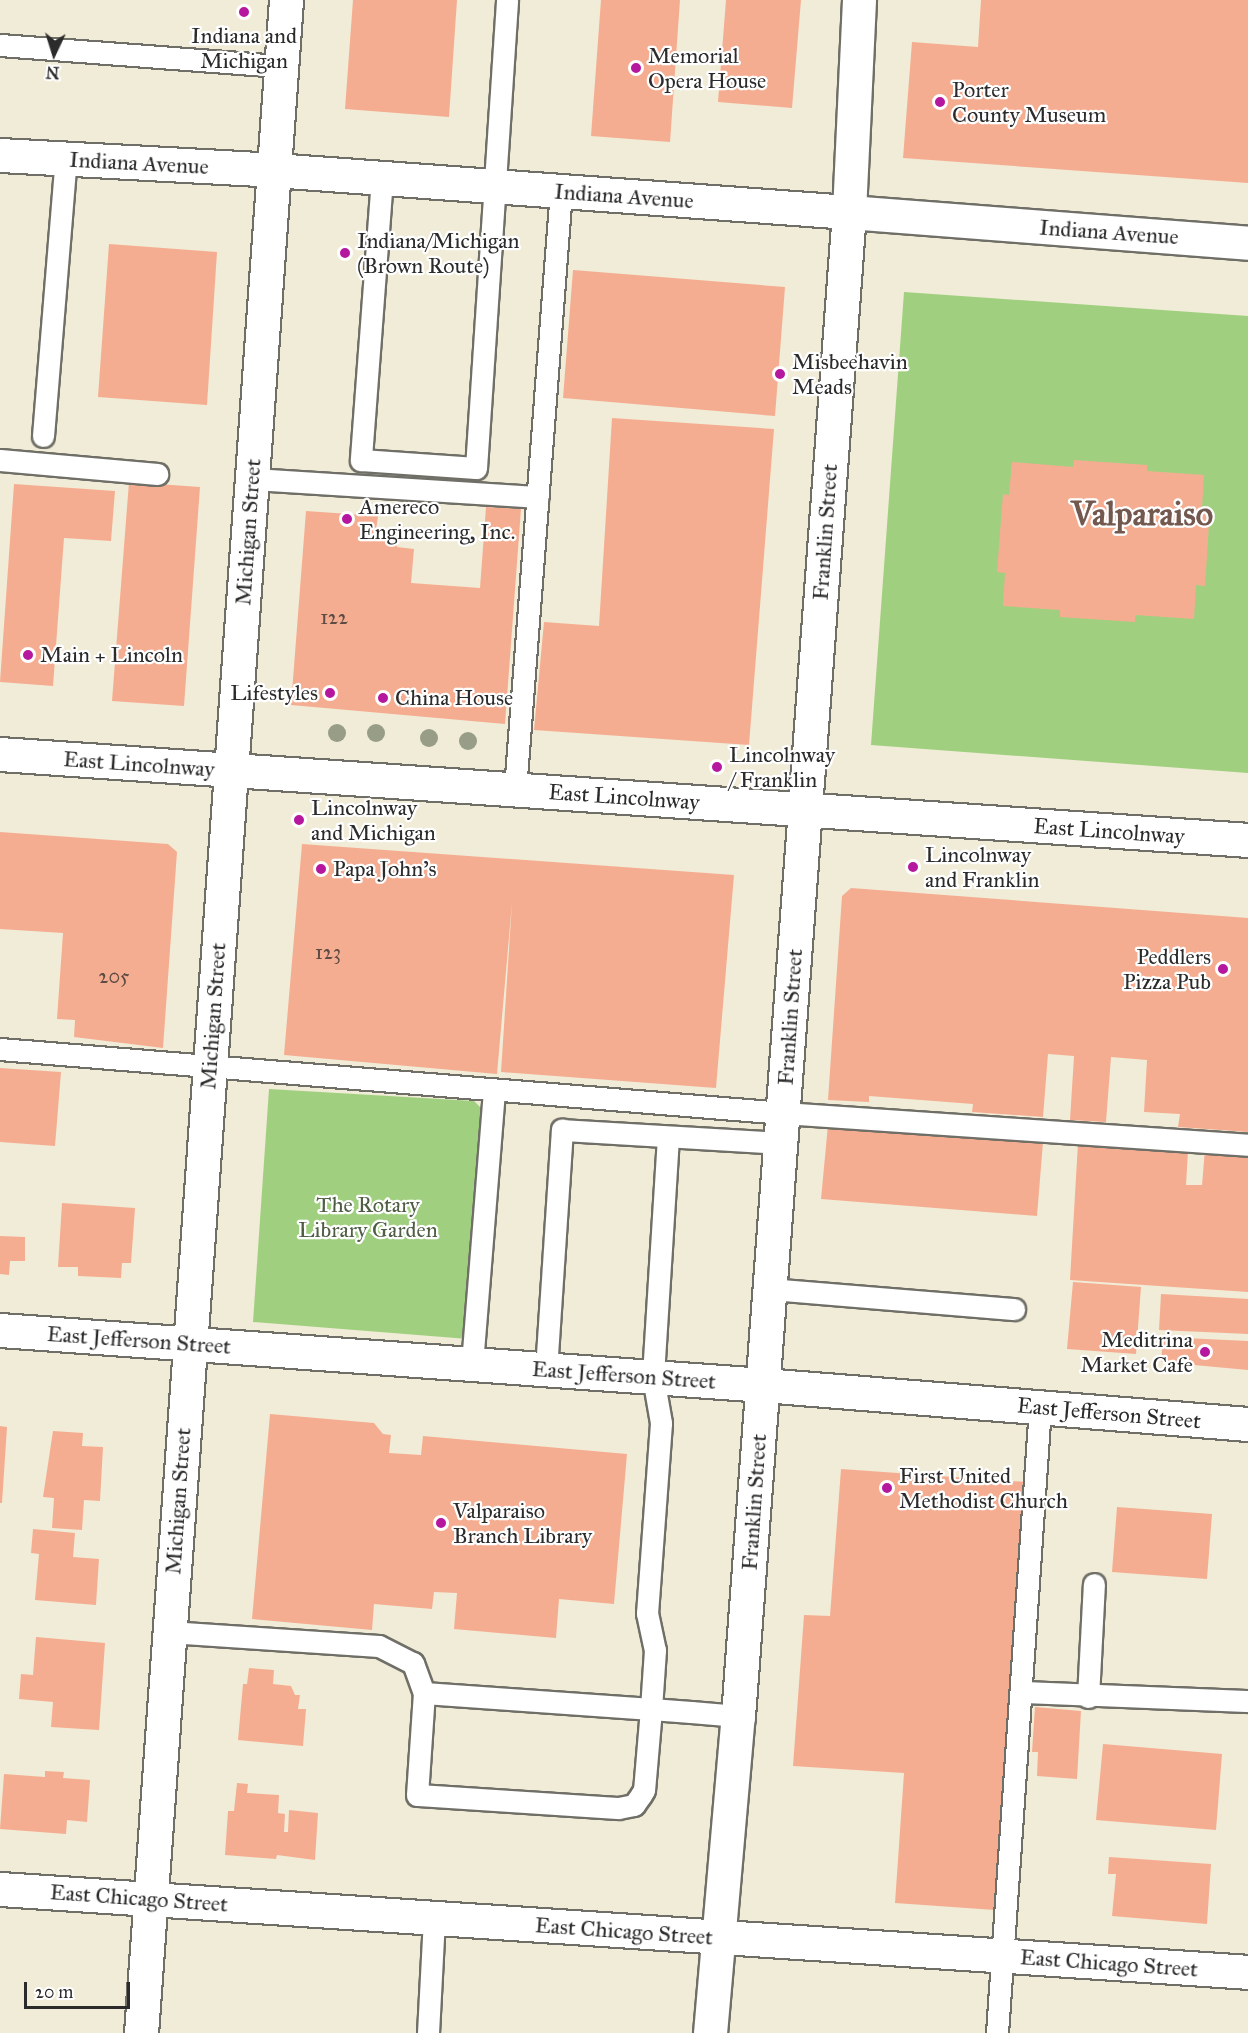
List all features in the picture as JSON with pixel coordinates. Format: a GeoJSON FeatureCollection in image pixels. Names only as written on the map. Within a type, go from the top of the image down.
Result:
{"type":"FeatureCollection","features":[{"type":"Feature","properties":{"kind":"street","name":"Michigan Street"},"geometry":{"type":"LineString","coordinates":[[141,2033],[286,0]]}},
{"type":"Feature","properties":{"kind":"street","name":"Franklin Street"},"geometry":{"type":"LineString","coordinates":[[710,2033],[738,1716],[782,1128],[849,212],[859,0]]}},
{"type":"Feature","properties":{"kind":"street","name":"Indiana Avenue"},"geometry":{"type":"LineString","coordinates":[[0,155],[274,170],[1248,243]]}},
{"type":"Feature","properties":{"kind":"street","name":"East Lincolnway"},"geometry":{"type":"LineString","coordinates":[[0,754],[1248,840]]}},
{"type":"Feature","properties":{"kind":"street","name":"East Jefferson Street"},"geometry":{"type":"LineString","coordinates":[[0,1330],[763,1385],[1248,1424]]}},
{"type":"Feature","properties":{"kind":"street","name":"East Chicago Street"},"geometry":{"type":"LineString","coordinates":[[0,1889],[1248,1972]]}},
{"type":"Feature","properties":{"kind":"lane"},"geometry":{"type":"LineString","coordinates":[[382,178],[361,460],[476,468],[497,186],[507,0]]}},
{"type":"Feature","properties":{"kind":"lane"},"geometry":{"type":"LineString","coordinates":[[0,45],[282,66]]}},
{"type":"Feature","properties":{"kind":"lane"},"geometry":{"type":"LineString","coordinates":[[43,436],[66,159]]}},
{"type":"Feature","properties":{"kind":"lane"},"geometry":{"type":"LineString","coordinates":[[515,790],[561,191]]}},
{"type":"Feature","properties":{"kind":"lane"},"geometry":{"type":"LineString","coordinates":[[0,460],[157,474]]}},
{"type":"Feature","properties":{"kind":"lane"},"geometry":{"type":"LineString","coordinates":[[252,479],[537,497]]}},
{"type":"Feature","properties":{"kind":"lane"},"geometry":{"type":"LineString","coordinates":[[0,1049],[210,1063],[494,1090],[782,1128],[1248,1145]]}},
{"type":"Feature","properties":{"kind":"lane"},"geometry":{"type":"LineString","coordinates":[[472,1364],[494,1090]]}},
{"type":"Feature","properties":{"kind":"lane"},"geometry":{"type":"LineString","coordinates":[[546,1370],[562,1130],[668,1137],[782,1128]]}},
{"type":"Feature","properties":{"kind":"lane"},"geometry":{"type":"LineString","coordinates":[[169,1632],[380,1646],[413,1663],[424,1693],[417,1795],[618,1808],[634,1805],[644,1790],[655,1650],[647,1612],[661,1423],[653,1377],[668,1137]]}},
{"type":"Feature","properties":{"kind":"lane"},"geometry":{"type":"LineString","coordinates":[[770,1289],[1014,1309]]}},
{"type":"Feature","properties":{"kind":"lane"},"geometry":{"type":"LineString","coordinates":[[997,2033],[1040,1407]]}},
{"type":"Feature","properties":{"kind":"lane"},"geometry":{"type":"LineString","coordinates":[[1088,1697],[1094,1584]]}},
{"type":"Feature","properties":{"kind":"lane"},"geometry":{"type":"LineString","coordinates":[[1022,1692],[1088,1697],[1248,1701]]}},
{"type":"Feature","properties":{"kind":"lane"},"geometry":{"type":"LineString","coordinates":[[424,1693],[738,1716]]}},
{"type":"Feature","properties":{"kind":"lane"},"geometry":{"type":"LineString","coordinates":[[428,2033],[435,1918]]}},
{"type":"Feature","properties":{"kind":"green space"},"geometry":{"type":"Polygon","coordinates":[[[904,292],[1248,316],[1248,773],[871,745],[904,292]]]}},
{"type":"Feature","properties":{"kind":"green space","name":"The Rotary Library Garden"},"geometry":{"type":"Polygon","coordinates":[[[269,1089],[474,1101],[484,1111],[468,1339],[253,1322],[269,1089]]]}},
{"type":"Feature","properties":{"kind":"building"},"geometry":{"type":"Polygon","coordinates":[[[353,0],[457,0],[449,117],[345,109],[353,0]]]}},
{"type":"Feature","properties":{"kind":"building","name":"Memorial Opera House"},"geometry":{"type":"Polygon","coordinates":[[[601,0],[680,0],[670,142],[591,136],[601,0]]]}},
{"type":"Feature","properties":{"kind":"building"},"geometry":{"type":"Polygon","coordinates":[[[726,0],[801,0],[792,108],[718,102],[726,0]]]}},
{"type":"Feature","properties":{"kind":"building"},"geometry":{"type":"Polygon","coordinates":[[[981,0],[1248,0],[1248,183],[903,158],[912,42],[978,47],[981,0]]]}},
{"type":"Feature","properties":{"kind":"building"},"geometry":{"type":"Polygon","coordinates":[[[109,244],[217,252],[207,405],[98,397],[109,244]]]}},
{"type":"Feature","properties":{"kind":"building"},"geometry":{"type":"Polygon","coordinates":[[[573,270],[785,287],[775,416],[563,398],[573,270]]]}},
{"type":"Feature","properties":{"kind":"building"},"geometry":{"type":"Polygon","coordinates":[[[612,418],[774,429],[749,745],[534,730],[544,622],[599,626],[612,418]]]}},
{"type":"Feature","properties":{"kind":"building"},"geometry":{"type":"Polygon","coordinates":[[[1074,460],[1147,465],[1147,471],[1204,475],[1202,508],[1210,508],[1205,586],[1196,585],[1194,619],[1135,615],[1135,622],[1060,617],[1060,610],[1003,606],[1005,573],[997,572],[1003,494],[1009,495],[1012,462],[1073,467],[1074,460]]]}},
{"type":"Feature","properties":{"kind":"building"},"geometry":{"type":"Polygon","coordinates":[[[129,482],[200,487],[184,706],[112,701],[129,482]]]}},
{"type":"Feature","properties":{"kind":"building"},"geometry":{"type":"Polygon","coordinates":[[[14,484],[115,491],[111,541],[64,538],[53,686],[0,682],[14,484]]]}},
{"type":"Feature","properties":{"kind":"building"},"geometry":{"type":"Polygon","coordinates":[[[486,507],[521,509],[505,724],[291,705],[306,511],[378,516],[376,530],[398,532],[397,547],[414,549],[411,583],[480,588],[486,507]]]}},
{"type":"Feature","properties":{"kind":"building"},"geometry":{"type":"Polygon","coordinates":[[[0,832],[168,844],[177,852],[163,1048],[74,1037],[75,1020],[57,1019],[63,933],[0,929],[0,832]]]}},
{"type":"Feature","properties":{"kind":"building"},"geometry":{"type":"Polygon","coordinates":[[[302,844],[734,875],[716,1088],[501,1072],[512,903],[497,1074],[284,1055],[302,844]]]}},
{"type":"Feature","properties":{"kind":"building"},"geometry":{"type":"Polygon","coordinates":[[[851,888],[1248,918],[1248,1132],[1178,1127],[1180,1114],[1144,1112],[1147,1060],[1111,1057],[1106,1122],[1070,1120],[1074,1056],[1048,1054],[1043,1117],[972,1112],[973,1104],[869,1096],[869,1102],[828,1100],[842,896],[851,888]]]}},
{"type":"Feature","properties":{"kind":"building"},"geometry":{"type":"Polygon","coordinates":[[[0,1068],[61,1072],[55,1146],[0,1142],[0,1068]]]}},
{"type":"Feature","properties":{"kind":"building"},"geometry":{"type":"Polygon","coordinates":[[[828,1125],[1043,1142],[1037,1216],[821,1199],[828,1125]]]}},
{"type":"Feature","properties":{"kind":"building"},"geometry":{"type":"Polygon","coordinates":[[[1078,1143],[1188,1151],[1186,1185],[1202,1185],[1205,1149],[1248,1153],[1248,1292],[1070,1280],[1078,1143]]]}},
{"type":"Feature","properties":{"kind":"building"},"geometry":{"type":"Polygon","coordinates":[[[62,1203],[135,1208],[131,1263],[122,1263],[121,1278],[78,1276],[78,1267],[58,1267],[62,1203]]]}},
{"type":"Feature","properties":{"kind":"building"},"geometry":{"type":"Polygon","coordinates":[[[0,1236],[25,1237],[25,1261],[10,1261],[9,1275],[0,1274],[0,1236]]]}},
{"type":"Feature","properties":{"kind":"building"},"geometry":{"type":"Polygon","coordinates":[[[1073,1282],[1141,1287],[1136,1354],[1067,1349],[1073,1282]]]}},
{"type":"Feature","properties":{"kind":"building"},"geometry":{"type":"Polygon","coordinates":[[[1161,1294],[1248,1299],[1248,1334],[1159,1330],[1161,1294]]]}},
{"type":"Feature","properties":{"kind":"building","name":"Meditrina Market Cafe"},"geometry":{"type":"Polygon","coordinates":[[[1163,1337],[1248,1341],[1248,1370],[1161,1362],[1163,1337]]]}},
{"type":"Feature","properties":{"kind":"building","name":"Valparaiso Branch Library"},"geometry":{"type":"Polygon","coordinates":[[[270,1414],[374,1423],[383,1434],[391,1435],[389,1453],[421,1455],[423,1436],[627,1454],[614,1604],[559,1599],[556,1638],[454,1629],[457,1593],[434,1592],[432,1609],[374,1604],[372,1630],[252,1619],[270,1414]]]}},
{"type":"Feature","properties":{"kind":"building"},"geometry":{"type":"Polygon","coordinates":[[[0,1426],[7,1427],[2,1503],[0,1503],[0,1426]]]}},
{"type":"Feature","properties":{"kind":"building"},"geometry":{"type":"Polygon","coordinates":[[[53,1431],[83,1433],[82,1446],[103,1447],[100,1501],[84,1500],[82,1530],[52,1528],[54,1498],[43,1497],[53,1431]]]}},
{"type":"Feature","properties":{"kind":"building"},"geometry":{"type":"Polygon","coordinates":[[[841,1469],[1026,1482],[995,1910],[895,1903],[904,1773],[793,1766],[804,1615],[830,1616],[841,1469]]]}},
{"type":"Feature","properties":{"kind":"building"},"geometry":{"type":"Polygon","coordinates":[[[1117,1507],[1212,1514],[1207,1579],[1112,1572],[1117,1507]]]}},
{"type":"Feature","properties":{"kind":"building"},"geometry":{"type":"Polygon","coordinates":[[[33,1529],[75,1533],[73,1557],[99,1559],[96,1605],[35,1600],[39,1554],[31,1553],[33,1529]]]}},
{"type":"Feature","properties":{"kind":"building"},"geometry":{"type":"Polygon","coordinates":[[[36,1637],[105,1643],[99,1730],[51,1727],[53,1702],[19,1699],[21,1674],[33,1675],[36,1637]]]}},
{"type":"Feature","properties":{"kind":"building"},"geometry":{"type":"Polygon","coordinates":[[[249,1668],[274,1670],[273,1684],[291,1686],[295,1695],[300,1695],[298,1709],[306,1709],[303,1746],[238,1740],[243,1684],[247,1684],[249,1668]]]}},
{"type":"Feature","properties":{"kind":"building"},"geometry":{"type":"Polygon","coordinates":[[[1035,1707],[1081,1711],[1077,1779],[1037,1776],[1038,1752],[1032,1752],[1035,1707]]]}},
{"type":"Feature","properties":{"kind":"building"},"geometry":{"type":"Polygon","coordinates":[[[1103,1744],[1222,1754],[1216,1830],[1096,1820],[1103,1744]]]}},
{"type":"Feature","properties":{"kind":"building"},"geometry":{"type":"Polygon","coordinates":[[[45,1771],[64,1772],[63,1778],[90,1780],[87,1822],[67,1820],[66,1834],[0,1829],[4,1774],[45,1777],[45,1771]]]}},
{"type":"Feature","properties":{"kind":"building"},"geometry":{"type":"Polygon","coordinates":[[[237,1783],[248,1784],[247,1793],[279,1795],[278,1813],[285,1814],[284,1832],[288,1832],[289,1810],[318,1813],[315,1860],[277,1855],[276,1859],[225,1855],[228,1811],[234,1811],[237,1783]]]}},
{"type":"Feature","properties":{"kind":"building"},"geometry":{"type":"Polygon","coordinates":[[[1109,1857],[1211,1864],[1207,1924],[1112,1916],[1116,1874],[1108,1874],[1109,1857]]]}},
{"type":"Feature","properties":{"kind":"place","name":"Indiana and Michigan"},"geometry":{"type":"Point","coordinates":[244,12]}},
{"type":"Feature","properties":{"kind":"place","name":"Memorial Opera House"},"geometry":{"type":"Point","coordinates":[636,68]}},
{"type":"Feature","properties":{"kind":"place","name":"Porter County Museum"},"geometry":{"type":"Point","coordinates":[940,102]}},
{"type":"Feature","properties":{"kind":"place","name":"Indiana/Michigan (Brown Route)"},"geometry":{"type":"Point","coordinates":[345,253]}},
{"type":"Feature","properties":{"kind":"place","name":"Misbeehavin Meads"},"geometry":{"type":"Point","coordinates":[780,374]}},
{"type":"Feature","properties":{"kind":"place","name":"Amereco Engineering, Inc."},"geometry":{"type":"Point","coordinates":[347,519]}},
{"type":"Feature","properties":{"kind":"place","name":"Main + Lincoln"},"geometry":{"type":"Point","coordinates":[28,655]}},
{"type":"Feature","properties":{"kind":"place","name":"Lifestyles"},"geometry":{"type":"Point","coordinates":[330,693]}},
{"type":"Feature","properties":{"kind":"place","name":"China House"},"geometry":{"type":"Point","coordinates":[383,698]}},
{"type":"Feature","properties":{"kind":"place","name":"Lincolnway / Franklin"},"geometry":{"type":"Point","coordinates":[717,767]}},
{"type":"Feature","properties":{"kind":"place","name":"Lincolnway and Michigan"},"geometry":{"type":"Point","coordinates":[299,820]}},
{"type":"Feature","properties":{"kind":"place","name":"Lincolnway and Franklin"},"geometry":{"type":"Point","coordinates":[913,867]}},
{"type":"Feature","properties":{"kind":"place","name":"Papa John's"},"geometry":{"type":"Point","coordinates":[321,869]}},
{"type":"Feature","properties":{"kind":"place","name":"Peddlers Pizza Pub"},"geometry":{"type":"Point","coordinates":[1223,969]}},
{"type":"Feature","properties":{"kind":"place","name":"Meditrina Market Cafe"},"geometry":{"type":"Point","coordinates":[1205,1352]}},
{"type":"Feature","properties":{"kind":"place","name":"First United Methodist Church"},"geometry":{"type":"Point","coordinates":[887,1488]}},
{"type":"Feature","properties":{"kind":"place","name":"Valparaiso Branch Library"},"geometry":{"type":"Point","coordinates":[441,1523]}},
{"type":"Feature","properties":{"kind":"district","name":"Valparaiso"},"geometry":{"type":"Point","coordinates":[1142,514]}}]}
